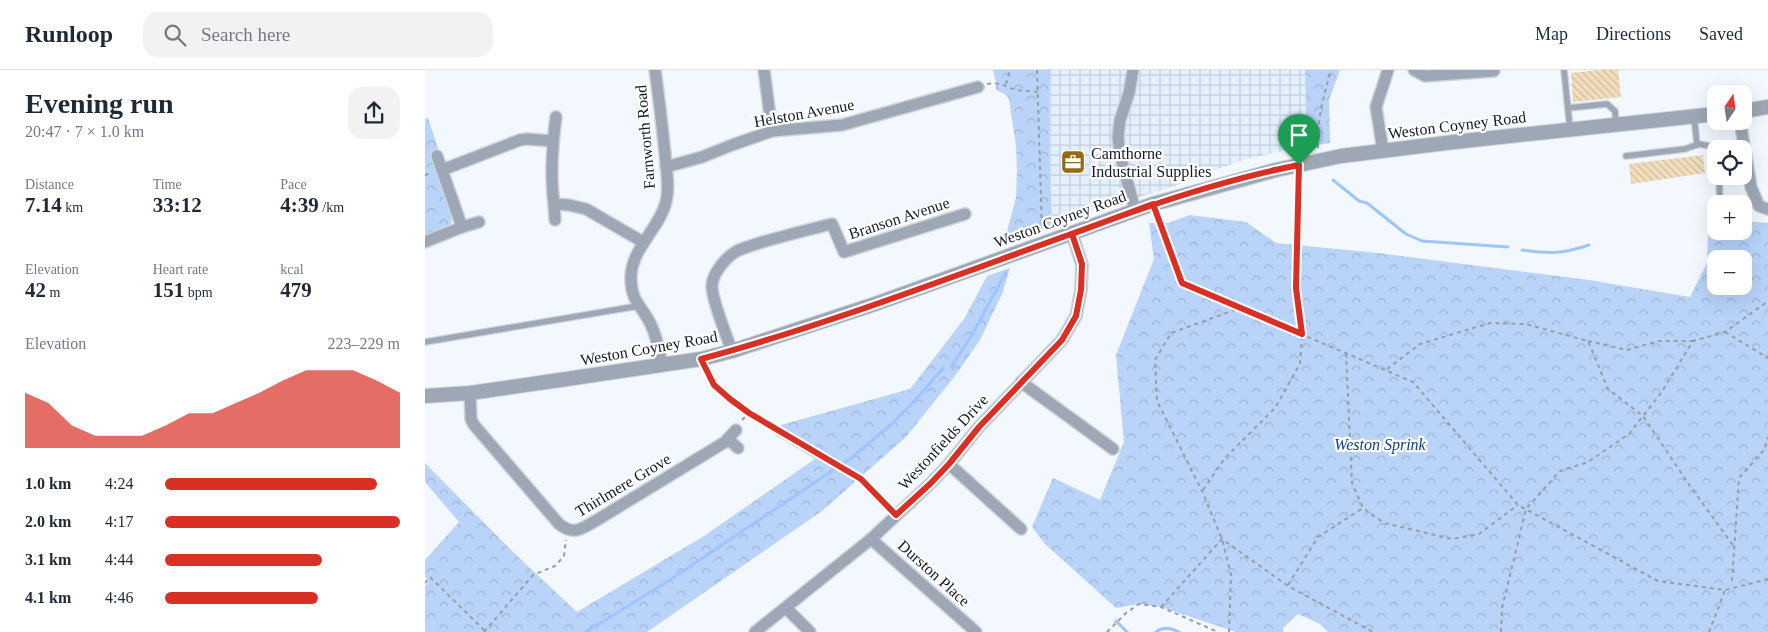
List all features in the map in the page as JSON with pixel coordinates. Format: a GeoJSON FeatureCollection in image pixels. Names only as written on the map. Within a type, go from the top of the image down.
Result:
{"type":"FeatureCollection","features":[{"type":"Feature","properties":{"kind":"street","name":"Farnworth Road"},"geometry":{"type":"LineString","coordinates":[[655,70],[660,101],[668,186],[660,219],[643,242],[633,262],[631,280],[633,297],[650,322],[656,336],[662,365]]}},
{"type":"Feature","properties":{"kind":"street"},"geometry":{"type":"LineString","coordinates":[[764,70],[772,131]]}},
{"type":"Feature","properties":{"kind":"street"},"geometry":{"type":"LineString","coordinates":[[1133,70],[1129,93],[1119,120],[1118,137],[1119,154],[1135,210]]}},
{"type":"Feature","properties":{"kind":"street"},"geometry":{"type":"LineString","coordinates":[[1383,151],[1376,106],[1388,70]]}},
{"type":"Feature","properties":{"kind":"street"},"geometry":{"type":"LineString","coordinates":[[1414,70],[1425,76],[1495,71]]}},
{"type":"Feature","properties":{"kind":"street","name":"Helston Avenue"},"geometry":{"type":"LineString","coordinates":[[666,167],[772,131],[842,125],[978,87]]}},
{"type":"Feature","properties":{"kind":"street"},"geometry":{"type":"LineString","coordinates":[[1753,110],[1768,108]]}},
{"type":"Feature","properties":{"kind":"street","name":"Weston Coyney Road"},"geometry":{"type":"LineString","coordinates":[[425,396],[470,392],[662,365],[701,359],[732,351],[875,304],[1153,204],[1276,170],[1383,151],[1707,115]]}},
{"type":"Feature","properties":{"kind":"street"},"geometry":{"type":"LineString","coordinates":[[555,220],[551,179],[552,141],[556,117]]}},
{"type":"Feature","properties":{"kind":"street"},"geometry":{"type":"LineString","coordinates":[[1742,130],[1751,187],[1759,206],[1768,209]]}},
{"type":"Feature","properties":{"kind":"street"},"geometry":{"type":"LineString","coordinates":[[442,170],[520,140],[552,141]]}},
{"type":"Feature","properties":{"kind":"street"},"geometry":{"type":"LineString","coordinates":[[437,156],[462,227]]}},
{"type":"Feature","properties":{"kind":"street"},"geometry":{"type":"LineString","coordinates":[[554,204],[569,204],[586,209],[643,242]]}},
{"type":"Feature","properties":{"kind":"street","name":"Branson Avenue"},"geometry":{"type":"LineString","coordinates":[[732,351],[717,307],[712,285],[716,274],[735,252],[777,238],[833,224],[845,252],[965,214]]}},
{"type":"Feature","properties":{"kind":"street"},"geometry":{"type":"LineString","coordinates":[[425,242],[479,222]]}},
{"type":"Feature","properties":{"kind":"street","name":"Westonfields Drive"},"geometry":{"type":"LineString","coordinates":[[755,632],[871,539],[931,483],[979,427],[1062,340],[1076,316],[1081,290],[1082,264],[1072,234]]}},
{"type":"Feature","properties":{"kind":"street"},"geometry":{"type":"LineString","coordinates":[[1021,382],[1113,448]]}},
{"type":"Feature","properties":{"kind":"street","name":"Thirlmere Grove"},"geometry":{"type":"LineString","coordinates":[[470,392],[471,419],[474,425],[559,524],[567,530],[577,531],[597,520],[727,439],[736,430]]}},
{"type":"Feature","properties":{"kind":"street"},"geometry":{"type":"LineString","coordinates":[[727,439],[739,448]]}},
{"type":"Feature","properties":{"kind":"street"},"geometry":{"type":"LineString","coordinates":[[949,464],[1021,529]]}},
{"type":"Feature","properties":{"kind":"street","name":"Durston Place"},"geometry":{"type":"LineString","coordinates":[[871,539],[974,626]]}},
{"type":"Feature","properties":{"kind":"street"},"geometry":{"type":"LineString","coordinates":[[786,608],[810,632]]}},
{"type":"Feature","properties":{"kind":"lane"},"geometry":{"type":"LineString","coordinates":[[1564,70],[1570,129]]}},
{"type":"Feature","properties":{"kind":"lane"},"geometry":{"type":"LineString","coordinates":[[1568,108],[1607,104],[1615,111],[1617,124]]}},
{"type":"Feature","properties":{"kind":"lane"},"geometry":{"type":"LineString","coordinates":[[1694,116],[1697,145]]}},
{"type":"Feature","properties":{"kind":"lane"},"geometry":{"type":"LineString","coordinates":[[1627,156],[1685,149],[1697,145],[1707,146]]}},
{"type":"Feature","properties":{"kind":"lane"},"geometry":{"type":"LineString","coordinates":[[425,342],[638,306]]}},
{"type":"Feature","properties":{"kind":"path"},"geometry":{"type":"LineString","coordinates":[[1006,84],[1010,70]]}},
{"type":"Feature","properties":{"kind":"path"},"geometry":{"type":"LineString","coordinates":[[1037,70],[1043,228],[1038,245]]}},
{"type":"Feature","properties":{"kind":"path"},"geometry":{"type":"LineString","coordinates":[[1319,161],[1319,111],[1331,70]]}},
{"type":"Feature","properties":{"kind":"path"},"geometry":{"type":"LineString","coordinates":[[978,87],[996,83],[1006,84],[1015,90],[1038,92]]}},
{"type":"Feature","properties":{"kind":"path"},"geometry":{"type":"LineString","coordinates":[[1202,491],[1225,458],[1275,408],[1300,364],[1302,334],[1296,288],[1299,165]]}},
{"type":"Feature","properties":{"kind":"path"},"geometry":{"type":"LineString","coordinates":[[1153,204],[1182,283],[1413,382],[1518,505],[1658,581],[1725,590],[1768,579]]}},
{"type":"Feature","properties":{"kind":"path"},"geometry":{"type":"LineString","coordinates":[[1386,370],[1420,344],[1489,323],[1526,324],[1627,350],[1659,341],[1693,341],[1725,332],[1768,301]]}},
{"type":"Feature","properties":{"kind":"path"},"geometry":{"type":"LineString","coordinates":[[1229,632],[1231,575],[1222,538],[1202,491],[1157,401],[1155,360],[1171,332],[1240,308]]}},
{"type":"Feature","properties":{"kind":"path"},"geometry":{"type":"LineString","coordinates":[[1725,332],[1768,358]]}},
{"type":"Feature","properties":{"kind":"path"},"geometry":{"type":"LineString","coordinates":[[1588,341],[1608,389],[1643,416],[1735,548]]}},
{"type":"Feature","properties":{"kind":"path"},"geometry":{"type":"LineString","coordinates":[[1501,632],[1502,608],[1527,509],[1560,471],[1588,462],[1629,434],[1661,393],[1693,341]]}},
{"type":"Feature","properties":{"kind":"path"},"geometry":{"type":"LineString","coordinates":[[1345,353],[1352,483],[1363,508],[1384,523],[1452,539],[1479,534],[1518,505]]}},
{"type":"Feature","properties":{"kind":"path"},"geometry":{"type":"LineString","coordinates":[[701,359],[714,385],[730,399],[749,413],[861,479],[896,515]]}},
{"type":"Feature","properties":{"kind":"path"},"geometry":{"type":"LineString","coordinates":[[1732,581],[1739,478],[1764,450],[1768,437]]}},
{"type":"Feature","properties":{"kind":"path"},"geometry":{"type":"LineString","coordinates":[[1287,586],[1318,537],[1363,508]]}},
{"type":"Feature","properties":{"kind":"path"},"geometry":{"type":"LineString","coordinates":[[425,583],[430,577],[484,631],[533,575],[555,566],[564,556],[567,530]]}},
{"type":"Feature","properties":{"kind":"path"},"geometry":{"type":"LineString","coordinates":[[1222,538],[1287,586],[1373,632]]}},
{"type":"Feature","properties":{"kind":"path"},"geometry":{"type":"LineString","coordinates":[[1161,606],[1222,538]]}},
{"type":"Feature","properties":{"kind":"path"},"geometry":{"type":"LineString","coordinates":[[1709,632],[1725,590]]}},
{"type":"Feature","properties":{"kind":"path"},"geometry":{"type":"LineString","coordinates":[[1109,632],[1126,613],[1139,604],[1161,606],[1217,632]]}},
{"type":"Feature","properties":{"kind":"path"},"geometry":{"type":"LineString","coordinates":[[1363,632],[1365,627]]}},
{"type":"Feature","properties":{"kind":"shaded area"},"geometry":{"type":"Polygon","coordinates":[[[1050,70],[1305,70],[1306,116],[1296,148],[1247,159],[1172,187],[1052,225],[1049,148],[1050,70]]]}},
{"type":"Feature","properties":{"kind":"green space"},"geometry":{"type":"Polygon","coordinates":[[[993,70],[1050,70],[1049,148],[1052,225],[1004,242],[1016,198],[1016,146],[1009,99],[1005,94],[996,90],[993,70]]]}},
{"type":"Feature","properties":{"kind":"green space"},"geometry":{"type":"Polygon","coordinates":[[[1305,70],[1340,70],[1329,100],[1330,143],[1296,148],[1306,116],[1305,70]]]}},
{"type":"Feature","properties":{"kind":"green space"},"geometry":{"type":"Polygon","coordinates":[[[428,118],[440,154],[431,158],[452,216],[451,225],[425,235],[425,119],[428,118]]]}},
{"type":"Feature","properties":{"kind":"green space","name":"Weston Sprink"},"geometry":{"type":"Polygon","coordinates":[[[1190,215],[1246,222],[1276,243],[1378,253],[1589,280],[1690,297],[1707,263],[1707,295],[1752,295],[1752,250],[1707,250],[1708,240],[1752,240],[1752,222],[1768,223],[1768,632],[1328,632],[1320,624],[1298,614],[1283,628],[1283,632],[1236,632],[1161,607],[1139,604],[1116,608],[1045,544],[1032,527],[1053,478],[1100,500],[1124,442],[1116,355],[1154,259],[1149,223],[1168,223],[1190,215]]]}},
{"type":"Feature","properties":{"kind":"green space"},"geometry":{"type":"Polygon","coordinates":[[[1010,268],[1002,294],[980,340],[955,376],[906,437],[822,511],[647,632],[425,632],[425,586],[429,581],[425,577],[425,560],[459,522],[425,482],[425,463],[514,553],[577,612],[704,536],[815,459],[774,434],[781,425],[910,389],[964,319],[987,276],[1010,268]]]}},
{"type":"Feature","properties":{"kind":"building"},"geometry":{"type":"Polygon","coordinates":[[[1618,70],[1621,97],[1573,102],[1571,73],[1618,70]]]}},
{"type":"Feature","properties":{"kind":"building"},"geometry":{"type":"Polygon","coordinates":[[[1703,155],[1705,173],[1631,184],[1629,164],[1703,155]]]}},
{"type":"Feature","properties":{"kind":"waterway"},"geometry":{"type":"LineString","coordinates":[[1333,180],[1359,201],[1367,203],[1406,234],[1422,241],[1508,247]]}},
{"type":"Feature","properties":{"kind":"waterway"},"geometry":{"type":"LineString","coordinates":[[1522,250],[1556,252],[1589,245]]}},
{"type":"Feature","properties":{"kind":"waterway"},"geometry":{"type":"LineString","coordinates":[[951,367],[972,335],[1006,272]]}},
{"type":"Feature","properties":{"kind":"waterway"},"geometry":{"type":"LineString","coordinates":[[586,632],[673,578],[851,458],[893,423],[943,368]]}},
{"type":"Feature","properties":{"kind":"waterway"},"geometry":{"type":"LineString","coordinates":[[1116,621],[1127,632]]}},
{"type":"Feature","properties":{"kind":"waterway"},"geometry":{"type":"LineString","coordinates":[[1156,632],[1167,628],[1179,632]]}},
{"type":"Feature","properties":{"kind":"place","name":"Camthorne Industrial Supplies"},"geometry":{"type":"Point","coordinates":[1073,162]}},
{"type":"Feature","properties":{"kind":"route"},"geometry":{"type":"LineString","coordinates":[[1299,165],[1153,204],[1072,234],[875,304],[732,351],[701,359],[714,385],[730,399],[749,413],[861,479],[896,515],[931,483],[979,427],[1062,340],[1076,316],[1081,290],[1082,264],[1072,234],[1135,210],[1153,204],[1182,283],[1302,334],[1296,288],[1299,165]]}}]}
